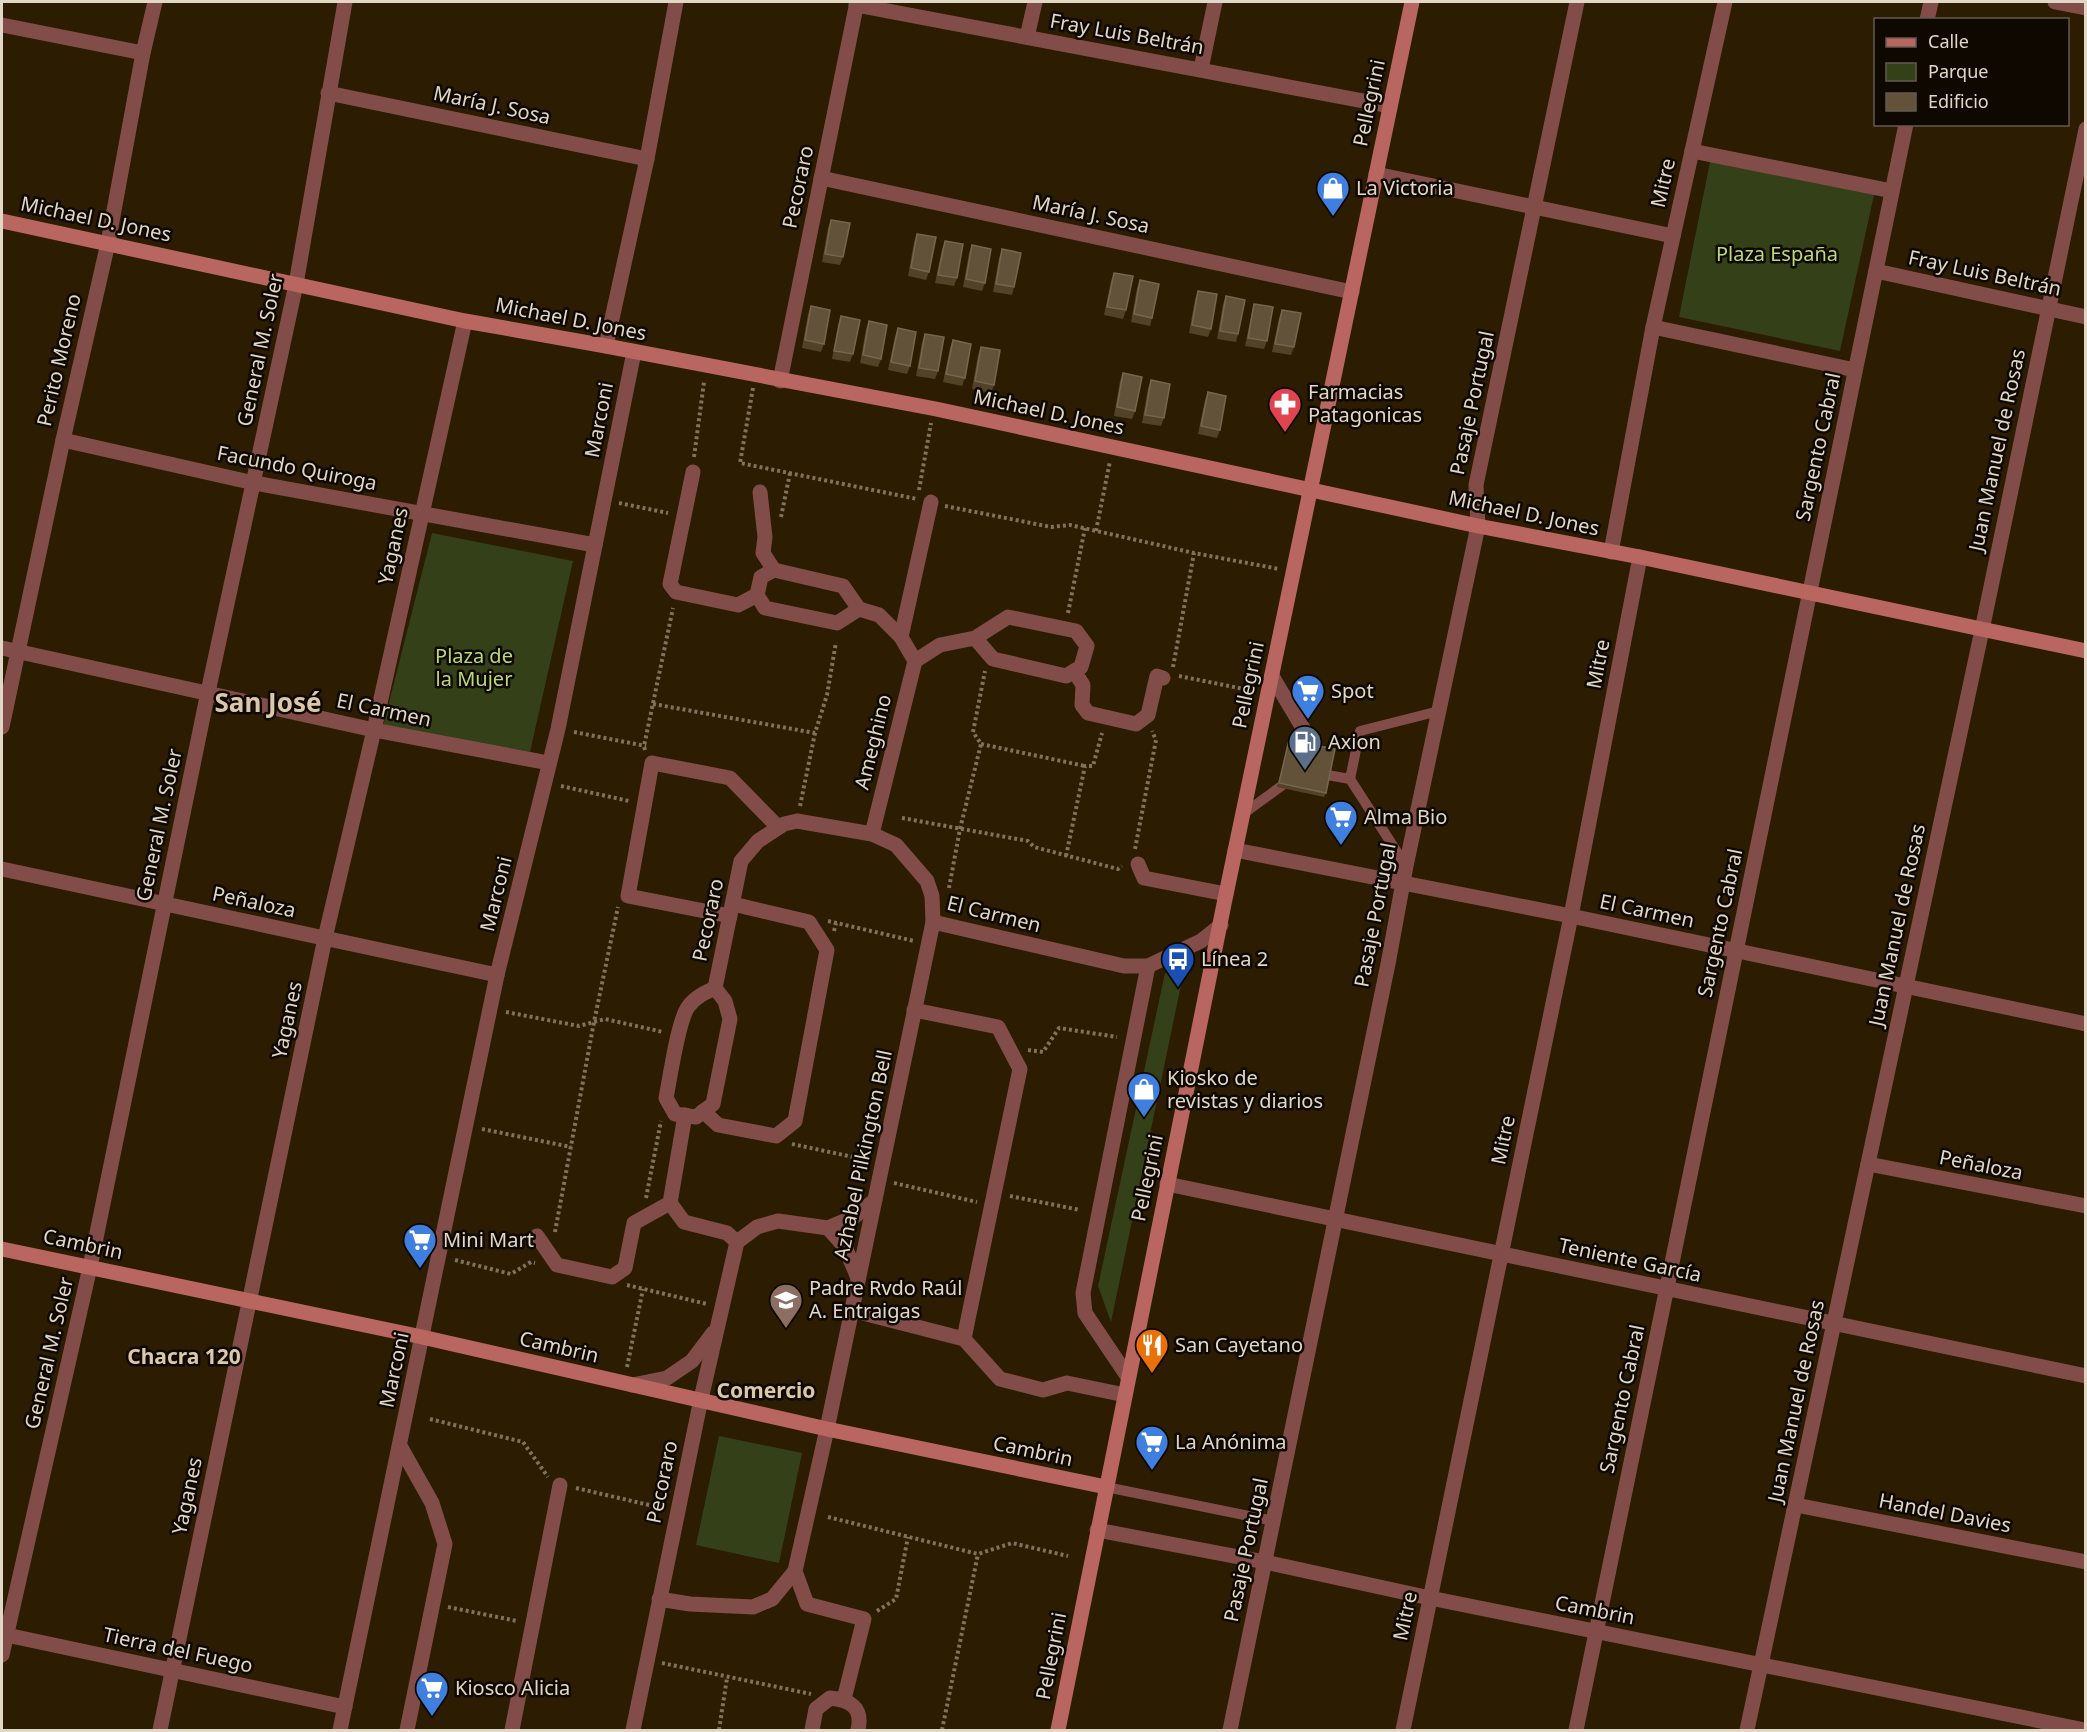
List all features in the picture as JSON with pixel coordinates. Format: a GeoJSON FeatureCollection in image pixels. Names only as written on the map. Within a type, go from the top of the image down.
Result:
{"type":"FeatureCollection","features":[{"type":"Feature","properties":{"kind":"street","name":"Perito Moreno"},"geometry":{"type":"LineString","coordinates":[[2,727],[63,440],[108,243],[142,53],[155,2]]}},
{"type":"Feature","properties":{"kind":"street","name":"General M. Soler"},"geometry":{"type":"LineString","coordinates":[[2,1655],[4,1635],[90,1267],[208,692],[296,284],[345,2]]}},
{"type":"Feature","properties":{"kind":"street"},"geometry":{"type":"LineString","coordinates":[[606,346],[648,159],[676,2]]}},
{"type":"Feature","properties":{"kind":"street"},"geometry":{"type":"LineString","coordinates":[[1027,37],[1035,2]]}},
{"type":"Feature","properties":{"kind":"street"},"geometry":{"type":"LineString","coordinates":[[1201,69],[1215,2]]}},
{"type":"Feature","properties":{"kind":"street","name":"Pellegrini"},"geometry":{"type":"LineString","coordinates":[[1058,1731],[1235,850],[1412,2]]}},
{"type":"Feature","properties":{"kind":"street","name":"Pasaje Portugal"},"geometry":{"type":"LineString","coordinates":[[1230,1731],[1406,866],[1478,525],[1476,486],[1577,2]]}},
{"type":"Feature","properties":{"kind":"street","name":"Mitre"},"geometry":{"type":"LineString","coordinates":[[1611,552],[1653,327],[1725,2]]}},
{"type":"Feature","properties":{"kind":"street"},"geometry":{"type":"LineString","coordinates":[[1927,18],[1931,2]]}},
{"type":"Feature","properties":{"kind":"street"},"geometry":{"type":"LineString","coordinates":[[2055,2],[2085,8]]}},
{"type":"Feature","properties":{"kind":"street","name":"Fray Luis Beltrán"},"geometry":{"type":"LineString","coordinates":[[856,3],[1390,106]]}},
{"type":"Feature","properties":{"kind":"street","name":"Pecoraro"},"geometry":{"type":"LineString","coordinates":[[780,381],[856,3]]}},
{"type":"Feature","properties":{"kind":"street"},"geometry":{"type":"LineString","coordinates":[[2,25],[142,53]]}},
{"type":"Feature","properties":{"kind":"street","name":"María J. Sosa"},"geometry":{"type":"LineString","coordinates":[[328,93],[648,159]]}},
{"type":"Feature","properties":{"kind":"street","name":"Sargento Cabral"},"geometry":{"type":"LineString","coordinates":[[1576,1731],[1906,126]]}},
{"type":"Feature","properties":{"kind":"street","name":"Juan Manuel de Rosas"},"geometry":{"type":"LineString","coordinates":[[1748,1731],[1982,630],[2085,129]]}},
{"type":"Feature","properties":{"kind":"street"},"geometry":{"type":"LineString","coordinates":[[1692,151],[1892,191]]}},
{"type":"Feature","properties":{"kind":"street"},"geometry":{"type":"LineString","coordinates":[[1376,174],[1673,236]]}},
{"type":"Feature","properties":{"kind":"street","name":"María J. Sosa"},"geometry":{"type":"LineString","coordinates":[[821,178],[1352,292]]}},
{"type":"Feature","properties":{"kind":"street","name":"Michael D. Jones"},"geometry":{"type":"LineString","coordinates":[[2,221],[465,321],[936,409],[1478,525],[2085,651]]}},
{"type":"Feature","properties":{"kind":"street","name":"Fray Luis Beltrán"},"geometry":{"type":"LineString","coordinates":[[1876,271],[2085,317]]}},
{"type":"Feature","properties":{"kind":"street","name":"Yaganes"},"geometry":{"type":"LineString","coordinates":[[160,1731],[325,939],[465,321]]}},
{"type":"Feature","properties":{"kind":"street"},"geometry":{"type":"LineString","coordinates":[[1653,327],[1856,370]]}},
{"type":"Feature","properties":{"kind":"street","name":"Marconi"},"geometry":{"type":"LineString","coordinates":[[340,1731],[497,975],[549,762],[634,352]]}},
{"type":"Feature","properties":{"kind":"street","name":"Facundo Quiroga"},"geometry":{"type":"LineString","coordinates":[[63,440],[254,483],[595,545]]}},
{"type":"Feature","properties":{"kind":"street"},"geometry":{"type":"LineString","coordinates":[[693,472],[670,584],[676,592],[738,605],[756,595],[761,577],[774,570],[843,586],[859,609],[879,615],[901,637],[915,661],[940,645],[975,638],[1008,617],[1076,631],[1087,646],[1081,667],[1066,676],[993,659],[975,638]]}},
{"type":"Feature","properties":{"kind":"street"},"geometry":{"type":"LineString","coordinates":[[760,492],[765,537],[763,553],[774,570]]}},
{"type":"Feature","properties":{"kind":"street"},"geometry":{"type":"LineString","coordinates":[[901,637],[924,501]]}},
{"type":"Feature","properties":{"kind":"street","name":"Mitre"},"geometry":{"type":"LineString","coordinates":[[1403,1731],[1571,916],[1640,557]]}},
{"type":"Feature","properties":{"kind":"street"},"geometry":{"type":"LineString","coordinates":[[756,595],[765,608],[837,623],[859,609]]}},
{"type":"Feature","properties":{"kind":"street","name":"El Carmen"},"geometry":{"type":"LineString","coordinates":[[2,648],[374,730],[549,762]]}},
{"type":"Feature","properties":{"kind":"street","name":"Ameghino"},"geometry":{"type":"LineString","coordinates":[[872,834],[915,661]]}},
{"type":"Feature","properties":{"kind":"street"},"geometry":{"type":"LineString","coordinates":[[1074,671],[1083,686],[1082,705],[1088,713],[1136,724],[1148,715],[1157,676],[1163,678]]}},
{"type":"Feature","properties":{"kind":"street"},"geometry":{"type":"LineString","coordinates":[[1272,676],[1306,735],[1302,771]]}},
{"type":"Feature","properties":{"kind":"street"},"geometry":{"type":"LineString","coordinates":[[778,827],[730,778],[652,763],[628,896],[810,922],[827,950],[795,1121],[776,1137],[718,1125],[704,1111],[696,1117],[680,1114],[670,1203],[684,1222],[727,1233],[737,1242],[756,1227],[778,1221],[828,1228],[854,1217],[874,1200]]}},
{"type":"Feature","properties":{"kind":"street","name":"El Carmen"},"geometry":{"type":"LineString","coordinates":[[741,861],[758,841],[778,827],[797,821],[872,834],[896,845],[927,882],[932,896],[933,922],[1124,966],[1148,966],[1201,941],[1221,925]]}},
{"type":"Feature","properties":{"kind":"street","name":"El Carmen"},"geometry":{"type":"LineString","coordinates":[[1235,850],[1571,916],[2085,1024]]}},
{"type":"Feature","properties":{"kind":"street","name":"Pecoraro"},"geometry":{"type":"LineString","coordinates":[[704,1111],[712,1104],[730,1019],[725,1001],[715,988],[741,861]]}},
{"type":"Feature","properties":{"kind":"street"},"geometry":{"type":"LineString","coordinates":[[1136,862],[1144,878],[1226,894]]}},
{"type":"Feature","properties":{"kind":"street","name":"Peñaloza"},"geometry":{"type":"LineString","coordinates":[[2,869],[497,975]]}},
{"type":"Feature","properties":{"kind":"street","name":"Azhabel Pilkington Bell"},"geometry":{"type":"LineString","coordinates":[[659,1599],[690,1604],[753,1607],[772,1599],[795,1571],[827,1430],[933,922]]}},
{"type":"Feature","properties":{"kind":"street","name":"Pellegrini"},"geometry":{"type":"LineString","coordinates":[[1128,1377],[1085,1313],[1083,1293],[1148,966]]}},
{"type":"Feature","properties":{"kind":"street","name":"Pecoraro"},"geometry":{"type":"LineString","coordinates":[[680,1114],[666,1098],[679,1035],[688,1007],[701,994],[715,988]]}},
{"type":"Feature","properties":{"kind":"street"},"geometry":{"type":"LineString","coordinates":[[914,1010],[998,1027],[1020,1069],[964,1339]]}},
{"type":"Feature","properties":{"kind":"street","name":"Peñaloza"},"geometry":{"type":"LineString","coordinates":[[1868,1164],[2085,1206]]}},
{"type":"Feature","properties":{"kind":"street","name":"Teniente García"},"geometry":{"type":"LineString","coordinates":[[1167,1184],[2085,1376]]}},
{"type":"Feature","properties":{"kind":"street"},"geometry":{"type":"LineString","coordinates":[[537,1236],[558,1265],[612,1277],[625,1269],[634,1223],[670,1203]]}},
{"type":"Feature","properties":{"kind":"street"},"geometry":{"type":"LineString","coordinates":[[828,1228],[845,1247],[858,1278]]}},
{"type":"Feature","properties":{"kind":"street","name":"Pecoraro"},"geometry":{"type":"LineString","coordinates":[[633,1731],[677,1511],[737,1242]]}},
{"type":"Feature","properties":{"kind":"street","name":"Cambrin"},"geometry":{"type":"LineString","coordinates":[[2,1249],[422,1337],[701,1399],[827,1430],[1106,1487]]}},
{"type":"Feature","properties":{"kind":"street"},"geometry":{"type":"LineString","coordinates":[[851,1310],[964,1339],[1000,1379],[1043,1390],[1067,1383],[1125,1395]]}},
{"type":"Feature","properties":{"kind":"street"},"geometry":{"type":"LineString","coordinates":[[628,1384],[667,1378],[692,1361],[717,1329]]}},
{"type":"Feature","properties":{"kind":"street"},"geometry":{"type":"LineString","coordinates":[[400,1446],[432,1503],[445,1544],[407,1731]]}},
{"type":"Feature","properties":{"kind":"street"},"geometry":{"type":"LineString","coordinates":[[512,1731],[560,1485]]}},
{"type":"Feature","properties":{"kind":"street","name":"Handel Davies"},"geometry":{"type":"LineString","coordinates":[[1796,1505],[2085,1562]]}},
{"type":"Feature","properties":{"kind":"street","name":"Cambrin"},"geometry":{"type":"LineString","coordinates":[[1097,1530],[1265,1562],[1430,1598],[2085,1731]]}},
{"type":"Feature","properties":{"kind":"street"},"geometry":{"type":"LineString","coordinates":[[795,1571],[807,1604],[864,1619],[837,1698],[816,1709],[812,1731]]}},
{"type":"Feature","properties":{"kind":"street","name":"Tierra del Fuego"},"geometry":{"type":"LineString","coordinates":[[4,1635],[345,1707]]}},
{"type":"Feature","properties":{"kind":"street"},"geometry":{"type":"LineString","coordinates":[[837,1698],[854,1706],[860,1722],[858,1731]]}},
{"type":"Feature","properties":{"kind":"lane"},"geometry":{"type":"LineString","coordinates":[[1406,866],[1350,779],[1360,731],[1439,711]]}},
{"type":"Feature","properties":{"kind":"lane"},"geometry":{"type":"LineString","coordinates":[[1243,814],[1302,771],[1350,779]]}},
{"type":"Feature","properties":{"kind":"lane"},"geometry":{"type":"LineString","coordinates":[[1106,1487],[1274,1521]]}},
{"type":"Feature","properties":{"kind":"path"},"geometry":{"type":"LineString","coordinates":[[693,472],[703,385],[710,367]]}},
{"type":"Feature","properties":{"kind":"path"},"geometry":{"type":"LineString","coordinates":[[755,376],[740,463],[1051,526],[1070,525],[1194,553],[1294,572]]}},
{"type":"Feature","properties":{"kind":"path"},"geometry":{"type":"LineString","coordinates":[[924,501],[929,428],[936,409]]}},
{"type":"Feature","properties":{"kind":"path"},"geometry":{"type":"LineString","coordinates":[[1096,531],[1113,447]]}},
{"type":"Feature","properties":{"kind":"path"},"geometry":{"type":"LineString","coordinates":[[779,527],[790,473]]}},
{"type":"Feature","properties":{"kind":"path"},"geometry":{"type":"LineString","coordinates":[[604,501],[678,514]]}},
{"type":"Feature","properties":{"kind":"path"},"geometry":{"type":"LineString","coordinates":[[1064,628],[1085,528]]}},
{"type":"Feature","properties":{"kind":"path"},"geometry":{"type":"LineString","coordinates":[[1194,553],[1172,674],[1268,693]]}},
{"type":"Feature","properties":{"kind":"path"},"geometry":{"type":"LineString","coordinates":[[648,759],[644,746],[675,601]]}},
{"type":"Feature","properties":{"kind":"path"},"geometry":{"type":"LineString","coordinates":[[797,821],[837,642]]}},
{"type":"Feature","properties":{"kind":"path"},"geometry":{"type":"LineString","coordinates":[[993,659],[983,675],[973,732],[981,744],[1093,766],[1102,733]]}},
{"type":"Feature","properties":{"kind":"path"},"geometry":{"type":"LineString","coordinates":[[653,704],[815,733]]}},
{"type":"Feature","properties":{"kind":"path"},"geometry":{"type":"LineString","coordinates":[[902,818],[1028,841],[1034,848],[1118,869],[1136,862],[1156,740],[1152,730]]}},
{"type":"Feature","properties":{"kind":"path"},"geometry":{"type":"LineString","coordinates":[[949,888],[960,829],[981,744]]}},
{"type":"Feature","properties":{"kind":"path"},"geometry":{"type":"LineString","coordinates":[[1066,856],[1085,766]]}},
{"type":"Feature","properties":{"kind":"path"},"geometry":{"type":"LineString","coordinates":[[544,784],[639,803]]}},
{"type":"Feature","properties":{"kind":"path"},"geometry":{"type":"LineString","coordinates":[[551,1256],[594,1022],[620,897]]}},
{"type":"Feature","properties":{"kind":"path"},"geometry":{"type":"LineString","coordinates":[[490,1009],[579,1026],[605,1019],[679,1035]]}},
{"type":"Feature","properties":{"kind":"path"},"geometry":{"type":"LineString","coordinates":[[1021,1049],[1042,1052],[1059,1028],[1133,1039]]}},
{"type":"Feature","properties":{"kind":"path"},"geometry":{"type":"LineString","coordinates":[[1031,1062],[1033,1051]]}},
{"type":"Feature","properties":{"kind":"path"},"geometry":{"type":"LineString","coordinates":[[646,1200],[660,1121],[680,1114]]}},
{"type":"Feature","properties":{"kind":"path"},"geometry":{"type":"LineString","coordinates":[[466,1125],[571,1147]]}},
{"type":"Feature","properties":{"kind":"path"},"geometry":{"type":"LineString","coordinates":[[785,1142],[882,1163]]}},
{"type":"Feature","properties":{"kind":"path"},"geometry":{"type":"LineString","coordinates":[[879,1180],[992,1205],[1002,1206],[1004,1195],[1080,1210]]}},
{"type":"Feature","properties":{"kind":"path"},"geometry":{"type":"LineString","coordinates":[[628,1384],[643,1289]]}},
{"type":"Feature","properties":{"kind":"path"},"geometry":{"type":"LineString","coordinates":[[430,1419],[523,1442],[553,1484],[677,1511]]}},
{"type":"Feature","properties":{"kind":"path"},"geometry":{"type":"LineString","coordinates":[[828,1517],[978,1554],[1012,1543],[1068,1556]]}},
{"type":"Feature","properties":{"kind":"path"},"geometry":{"type":"LineString","coordinates":[[864,1619],[896,1599],[909,1537]]}},
{"type":"Feature","properties":{"kind":"path"},"geometry":{"type":"LineString","coordinates":[[942,1731],[978,1554]]}},
{"type":"Feature","properties":{"kind":"path"},"geometry":{"type":"LineString","coordinates":[[433,1604],[532,1625]]}},
{"type":"Feature","properties":{"kind":"path"},"geometry":{"type":"LineString","coordinates":[[647,1660],[837,1698]]}},
{"type":"Feature","properties":{"kind":"path"},"geometry":{"type":"LineString","coordinates":[[719,1731],[728,1678]]}},
{"type":"Feature","properties":{"kind":"green space","name":"Plaza España"},"geometry":{"type":"Polygon","coordinates":[[[1711,157],[1875,190],[1840,351],[1679,317],[1711,157]]]}},
{"type":"Feature","properties":{"kind":"green space","name":"Plaza de la Mujer"},"geometry":{"type":"Polygon","coordinates":[[[432,533],[573,561],[530,752],[383,726],[432,533]]]}},
{"type":"Feature","properties":{"kind":"green space"},"geometry":{"type":"Polygon","coordinates":[[[1186,961],[1111,1322],[1098,1286],[1165,973],[1186,961]]]}},
{"type":"Feature","properties":{"kind":"green space"},"geometry":{"type":"Polygon","coordinates":[[[719,1436],[802,1453],[779,1563],[696,1545],[719,1436]]]}},
{"type":"Feature","properties":{"kind":"building"},"geometry":{"type":"Polygon","coordinates":[[[831,220],[850,223],[843,257],[825,254],[831,220]]]}},
{"type":"Feature","properties":{"kind":"building"},"geometry":{"type":"Polygon","coordinates":[[[917,234],[936,237],[929,272],[911,268],[917,234]]]}},
{"type":"Feature","properties":{"kind":"building"},"geometry":{"type":"Polygon","coordinates":[[[945,241],[963,244],[957,278],[938,275],[945,241]]]}},
{"type":"Feature","properties":{"kind":"building"},"geometry":{"type":"Polygon","coordinates":[[[972,245],[991,249],[985,283],[966,279],[972,245]]]}},
{"type":"Feature","properties":{"kind":"building"},"geometry":{"type":"Polygon","coordinates":[[[1002,249],[1021,253],[1014,287],[996,284],[1002,249]]]}},
{"type":"Feature","properties":{"kind":"building"},"geometry":{"type":"Polygon","coordinates":[[[1114,273],[1133,276],[1126,310],[1107,307],[1114,273]]]}},
{"type":"Feature","properties":{"kind":"building"},"geometry":{"type":"Polygon","coordinates":[[[1140,280],[1159,284],[1152,318],[1134,314],[1140,280]]]}},
{"type":"Feature","properties":{"kind":"building"},"geometry":{"type":"Polygon","coordinates":[[[1198,291],[1217,294],[1211,329],[1192,325],[1198,291]]]}},
{"type":"Feature","properties":{"kind":"building"},"geometry":{"type":"Polygon","coordinates":[[[1226,296],[1245,300],[1238,334],[1220,331],[1226,296]]]}},
{"type":"Feature","properties":{"kind":"building"},"geometry":{"type":"Polygon","coordinates":[[[1254,304],[1273,307],[1267,341],[1248,338],[1254,304]]]}},
{"type":"Feature","properties":{"kind":"building"},"geometry":{"type":"Polygon","coordinates":[[[811,306],[830,310],[824,344],[805,340],[811,306]]]}},
{"type":"Feature","properties":{"kind":"building"},"geometry":{"type":"Polygon","coordinates":[[[1282,310],[1301,313],[1294,347],[1275,344],[1282,310]]]}},
{"type":"Feature","properties":{"kind":"building"},"geometry":{"type":"Polygon","coordinates":[[[841,316],[860,320],[853,354],[834,351],[841,316]]]}},
{"type":"Feature","properties":{"kind":"building"},"geometry":{"type":"Polygon","coordinates":[[[869,321],[887,325],[881,359],[863,355],[869,321]]]}},
{"type":"Feature","properties":{"kind":"building"},"geometry":{"type":"Polygon","coordinates":[[[898,328],[916,332],[910,366],[891,362],[898,328]]]}},
{"type":"Feature","properties":{"kind":"building"},"geometry":{"type":"Polygon","coordinates":[[[925,334],[944,337],[938,371],[919,368],[925,334]]]}},
{"type":"Feature","properties":{"kind":"building"},"geometry":{"type":"Polygon","coordinates":[[[953,340],[971,344],[965,378],[946,374],[953,340]]]}},
{"type":"Feature","properties":{"kind":"building"},"geometry":{"type":"Polygon","coordinates":[[[981,347],[1000,350],[994,385],[975,381],[981,347]]]}},
{"type":"Feature","properties":{"kind":"building"},"geometry":{"type":"Polygon","coordinates":[[[1123,373],[1142,377],[1135,411],[1117,407],[1123,373]]]}},
{"type":"Feature","properties":{"kind":"building"},"geometry":{"type":"Polygon","coordinates":[[[1151,380],[1170,384],[1164,418],[1145,415],[1151,380]]]}},
{"type":"Feature","properties":{"kind":"building"},"geometry":{"type":"Polygon","coordinates":[[[1208,392],[1226,396],[1220,430],[1201,426],[1208,392]]]}},
{"type":"Feature","properties":{"kind":"building"},"geometry":{"type":"Polygon","coordinates":[[[1289,740],[1335,749],[1326,793],[1279,783],[1289,740]]]}},
{"type":"Feature","properties":{"kind":"place","name":"La Victoria"},"geometry":{"type":"Point","coordinates":[1333,217]}},
{"type":"Feature","properties":{"kind":"place","name":"Farmacias Patagonicas"},"geometry":{"type":"Point","coordinates":[1285,433]}},
{"type":"Feature","properties":{"kind":"place","name":"Spot"},"geometry":{"type":"Point","coordinates":[1308,720]}},
{"type":"Feature","properties":{"kind":"place","name":"Axion"},"geometry":{"type":"Point","coordinates":[1305,771]}},
{"type":"Feature","properties":{"kind":"place","name":"Alma Bio"},"geometry":{"type":"Point","coordinates":[1341,846]}},
{"type":"Feature","properties":{"kind":"place","name":"Línea 2"},"geometry":{"type":"Point","coordinates":[1178,988]}},
{"type":"Feature","properties":{"kind":"place","name":"Kiosko de revistas y diarios"},"geometry":{"type":"Point","coordinates":[1144,1118]}},
{"type":"Feature","properties":{"kind":"place","name":"Mini Mart"},"geometry":{"type":"Point","coordinates":[420,1269]}},
{"type":"Feature","properties":{"kind":"place","name":"Padre Rvdo Raúl A. Entraigas"},"geometry":{"type":"Point","coordinates":[786,1329]}},
{"type":"Feature","properties":{"kind":"place","name":"San Cayetano"},"geometry":{"type":"Point","coordinates":[1152,1374]}},
{"type":"Feature","properties":{"kind":"place","name":"La Anónima"},"geometry":{"type":"Point","coordinates":[1152,1471]}},
{"type":"Feature","properties":{"kind":"place","name":"Kiosco Alicia"},"geometry":{"type":"Point","coordinates":[432,1717]}},
{"type":"Feature","properties":{"kind":"district","name":"San José"},"geometry":{"type":"Point","coordinates":[268,703]}},
{"type":"Feature","properties":{"kind":"district","name":"Chacra 120"},"geometry":{"type":"Point","coordinates":[184,1357]}},
{"type":"Feature","properties":{"kind":"district","name":"Comercio"},"geometry":{"type":"Point","coordinates":[766,1391]}}]}
